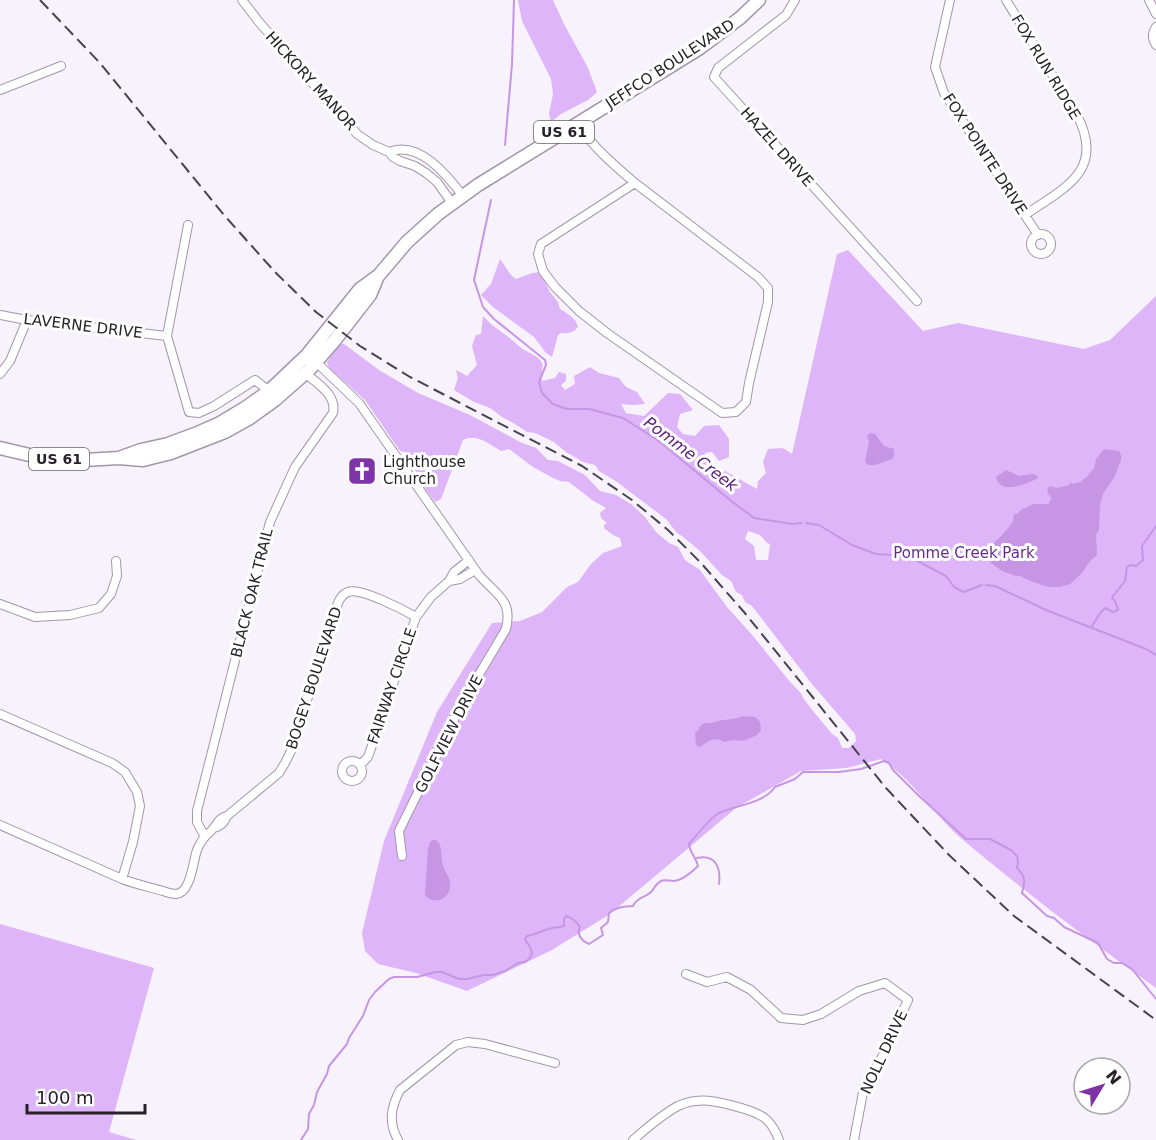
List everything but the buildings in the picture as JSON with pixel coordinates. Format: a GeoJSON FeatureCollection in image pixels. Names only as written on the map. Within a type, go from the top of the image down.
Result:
{"type":"FeatureCollection","features":[{"type":"Feature","properties":{"kind":"main road","name":"JEFFCO BOULEVARD"},"geometry":{"type":"LineString","coordinates":[[119,458],[168,444],[220,423],[269,392],[307,355],[360,288],[379,275],[407,242],[438,214],[478,185],[700,48],[740,18],[759,0]]}},
{"type":"Feature","properties":{"kind":"main road","name":"JEFFCO BOULEVARD"},"geometry":{"type":"LineString","coordinates":[[0,448],[38,457],[143,460],[171,453],[225,432],[275,400],[316,362],[370,295],[379,275]]}},
{"type":"Feature","properties":{"kind":"street","name":"HICKORY MANOR"},"geometry":{"type":"LineString","coordinates":[[242,0],[348,124],[373,145],[426,173],[435,180],[452,204]]}},
{"type":"Feature","properties":{"kind":"street","name":"HAZEL DRIVE"},"geometry":{"type":"LineString","coordinates":[[795,0],[786,15],[718,68],[714,78],[917,301]]}},
{"type":"Feature","properties":{"kind":"street","name":"FOX POINTE DRIVE"},"geometry":{"type":"LineString","coordinates":[[950,0],[935,67],[944,93],[1038,235]]}},
{"type":"Feature","properties":{"kind":"street","name":"FOX RUN RIDGE"},"geometry":{"type":"LineString","coordinates":[[1006,0],[1077,115],[1086,139],[1085,156],[1077,176],[1068,186],[1025,215]]}},
{"type":"Feature","properties":{"kind":"street"},"geometry":{"type":"LineString","coordinates":[[1149,0],[1156,14]]}},
{"type":"Feature","properties":{"kind":"street"},"geometry":{"type":"LineString","coordinates":[[1156,27],[1153,35],[1156,45]]}},
{"type":"Feature","properties":{"kind":"street"},"geometry":{"type":"LineString","coordinates":[[0,90],[61,66]]}},
{"type":"Feature","properties":{"kind":"street"},"geometry":{"type":"LineString","coordinates":[[577,124],[600,152],[635,183],[758,277],[768,288],[768,303],[746,402],[736,412],[722,413],[607,333],[579,311],[543,271],[538,254],[541,244],[635,183]]}},
{"type":"Feature","properties":{"kind":"street","name":"HICKORY MANOR"},"geometry":{"type":"LineString","coordinates":[[389,152],[403,149],[428,160],[446,173],[463,196]]}},
{"type":"Feature","properties":{"kind":"street"},"geometry":{"type":"LineString","coordinates":[[188,225],[167,336],[189,412],[199,413],[214,406],[245,384],[255,380],[269,392]]}},
{"type":"Feature","properties":{"kind":"street","name":"LAVERNE DRIVE"},"geometry":{"type":"LineString","coordinates":[[0,315],[167,336]]}},
{"type":"Feature","properties":{"kind":"street"},"geometry":{"type":"LineString","coordinates":[[0,374],[10,361],[27,320]]}},
{"type":"Feature","properties":{"kind":"street"},"geometry":{"type":"LineString","coordinates":[[316,362],[359,402],[475,570],[464,578],[449,581]]}},
{"type":"Feature","properties":{"kind":"street","name":"BLACK OAK TRAIL"},"geometry":{"type":"LineString","coordinates":[[205,837],[197,822],[197,811],[270,522],[295,467],[333,413],[333,399],[305,373]]}},
{"type":"Feature","properties":{"kind":"street","name":"FAIRWAY CIRCLE"},"geometry":{"type":"LineString","coordinates":[[360,765],[369,753],[416,617],[457,569],[469,560]]}},
{"type":"Feature","properties":{"kind":"street"},"geometry":{"type":"LineString","coordinates":[[0,604],[35,617],[70,615],[99,608],[111,594],[117,576],[116,561]]}},
{"type":"Feature","properties":{"kind":"street"},"geometry":{"type":"LineString","coordinates":[[457,569],[464,578]]}},
{"type":"Feature","properties":{"kind":"street","name":"GOLFVIEW DRIVE"},"geometry":{"type":"LineString","coordinates":[[402,856],[399,831],[461,705],[506,629],[508,621],[506,605],[475,570]]}},
{"type":"Feature","properties":{"kind":"street","name":"BOGEY BOULEVARD"},"geometry":{"type":"LineString","coordinates":[[122,879],[176,894],[182,892],[187,887],[196,851],[216,822],[228,816],[279,773],[291,751],[335,611],[343,595],[349,591],[357,591],[416,617]]}},
{"type":"Feature","properties":{"kind":"street"},"geometry":{"type":"LineString","coordinates":[[0,714],[112,763],[124,772],[136,792],[140,806],[133,842],[122,879],[0,825]]}},
{"type":"Feature","properties":{"kind":"street","name":"NOLL DRIVE"},"geometry":{"type":"LineString","coordinates":[[686,974],[707,982],[727,977],[751,990],[781,1018],[803,1020],[821,1014],[859,992],[885,983],[908,1000],[882,1057],[864,1087],[854,1140]]}},
{"type":"Feature","properties":{"kind":"street"},"geometry":{"type":"LineString","coordinates":[[398,1140],[391,1123],[391,1111],[400,1090],[456,1045],[468,1042],[485,1044],[555,1063]]}},
{"type":"Feature","properties":{"kind":"street"},"geometry":{"type":"LineString","coordinates":[[633,1140],[662,1116],[679,1106],[697,1100],[720,1102],[757,1113],[766,1119],[776,1131],[778,1140]]}},
{"type":"Feature","properties":{"kind":"green space"},"geometry":{"type":"Polygon","coordinates":[[[518,0],[553,0],[588,68],[597,92],[551,122],[549,114],[553,94],[551,79],[522,21],[518,0]]]}},
{"type":"Feature","properties":{"kind":"green space","name":"Pomme Creek Park"},"geometry":{"type":"Polygon","coordinates":[[[848,250],[923,331],[958,323],[1084,349],[1110,340],[1156,296],[1156,988],[1058,916],[963,840],[904,777],[881,759],[847,768],[801,771],[736,808],[610,914],[552,950],[467,991],[416,973],[378,964],[365,951],[362,933],[384,841],[437,712],[492,623],[520,621],[542,612],[567,587],[578,582],[591,564],[603,553],[622,546],[620,538],[604,528],[607,523],[601,518],[600,513],[606,508],[569,482],[551,477],[509,449],[501,451],[478,439],[463,440],[441,499],[435,502],[422,484],[426,478],[413,468],[405,452],[400,451],[365,400],[329,368],[327,362],[340,343],[344,344],[379,370],[418,393],[470,415],[536,448],[548,460],[558,461],[585,475],[600,491],[616,495],[631,504],[656,532],[678,547],[685,560],[700,570],[727,607],[801,693],[832,734],[838,738],[842,748],[849,748],[856,741],[855,734],[812,684],[752,606],[736,592],[731,581],[722,575],[700,551],[677,533],[666,519],[599,471],[595,465],[583,462],[554,442],[535,433],[527,432],[490,408],[454,390],[458,378],[456,370],[467,376],[477,365],[472,346],[476,335],[481,334],[483,316],[520,347],[541,361],[542,381],[555,378],[559,372],[566,374],[566,381],[561,385],[565,390],[575,384],[574,376],[590,367],[599,373],[619,378],[626,387],[637,392],[645,404],[621,404],[626,413],[644,416],[668,393],[680,394],[693,410],[680,414],[677,427],[683,434],[695,436],[704,426],[719,425],[729,439],[729,457],[719,461],[712,452],[705,453],[707,459],[717,474],[725,471],[757,489],[758,481],[766,473],[763,462],[768,449],[783,448],[792,454],[837,254],[848,250]],[[748,531],[745,539],[754,546],[756,560],[768,560],[770,544],[760,535],[748,531]]]}},
{"type":"Feature","properties":{"kind":"green space"},"geometry":{"type":"Polygon","coordinates":[[[500,259],[516,279],[540,272],[560,309],[571,316],[577,324],[578,327],[572,332],[558,335],[552,357],[534,337],[493,307],[481,295],[491,284],[500,259]]]}},
{"type":"Feature","properties":{"kind":"green space"},"geometry":{"type":"Polygon","coordinates":[[[0,924],[154,968],[109,1132],[136,1140],[0,1140],[0,924]]]}},
{"type":"Feature","properties":{"kind":"shaded area"},"geometry":{"type":"Polygon","coordinates":[[[870,433],[875,434],[884,446],[894,449],[892,459],[868,465],[865,461],[869,442],[867,436],[870,433]]]}},
{"type":"Feature","properties":{"kind":"shaded area"},"geometry":{"type":"Polygon","coordinates":[[[1104,449],[1119,451],[1121,460],[1115,476],[1103,494],[1099,530],[1096,535],[1097,554],[1082,573],[1070,584],[1048,587],[1002,571],[991,563],[989,552],[992,545],[1013,522],[1014,514],[1033,504],[1049,504],[1052,500],[1047,491],[1049,486],[1058,488],[1069,485],[1071,482],[1072,484],[1081,482],[1094,469],[1096,459],[1104,449]]]}},
{"type":"Feature","properties":{"kind":"shaded area"},"geometry":{"type":"Polygon","coordinates":[[[1006,470],[1019,476],[1032,474],[1038,478],[1020,486],[1005,487],[996,477],[1006,470]]]}},
{"type":"Feature","properties":{"kind":"shaded area"},"geometry":{"type":"Polygon","coordinates":[[[743,716],[755,717],[760,722],[761,730],[757,735],[744,741],[724,742],[715,739],[700,747],[696,745],[695,732],[704,723],[743,716]]]}},
{"type":"Feature","properties":{"kind":"shaded area"},"geometry":{"type":"Polygon","coordinates":[[[433,840],[440,845],[443,866],[450,884],[445,897],[438,900],[429,899],[425,895],[428,849],[433,840]]]}},
{"type":"Feature","properties":{"kind":"waterway","name":"Pomme Creek"},"geometry":{"type":"LineString","coordinates":[[505,145],[512,64],[514,0]]}},
{"type":"Feature","properties":{"kind":"waterway","name":"Pomme Creek"},"geometry":{"type":"LineString","coordinates":[[491,200],[474,280],[483,307],[494,319],[545,360],[546,365],[539,382],[542,393],[553,404],[567,409],[589,409],[623,418],[659,441],[754,518],[792,524],[801,523]]}},
{"type":"Feature","properties":{"kind":"waterway","name":"Pomme Creek"},"geometry":{"type":"LineString","coordinates":[[806,523],[819,525],[852,545],[876,554],[908,556],[946,576],[954,587],[964,592],[982,585]]}},
{"type":"Feature","properties":{"kind":"waterway"},"geometry":{"type":"LineString","coordinates":[[1092,626],[1105,608],[1113,612],[1118,610],[1112,598],[1125,581],[1127,567],[1136,566],[1143,560],[1142,546],[1156,526]]}},
{"type":"Feature","properties":{"kind":"waterway","name":"Pomme Creek"},"geometry":{"type":"LineString","coordinates":[[986,585],[995,586],[1046,610],[1156,655]]}},
{"type":"Feature","properties":{"kind":"waterway"},"geometry":{"type":"LineString","coordinates":[[301,1140],[308,1129],[309,1114],[329,1066],[347,1044],[369,1000],[389,979],[417,977],[436,972],[467,979],[505,971],[529,959],[532,954],[525,939],[527,936],[564,926],[566,916],[578,923],[580,937],[589,944],[603,935],[601,928],[608,922],[609,913],[621,907],[633,906],[651,892],[659,882],[681,879],[698,866],[689,844],[715,815],[764,797],[775,787],[795,779],[803,772],[839,772],[861,769],[884,761],[889,763],[917,794],[966,839],[990,839],[1011,850],[1017,856],[1017,868],[1023,877],[1022,893],[1047,916],[1098,943],[1107,959],[1114,963],[1122,963],[1132,969],[1156,999]]}},
{"type":"Feature","properties":{"kind":"waterway"},"geometry":{"type":"LineString","coordinates":[[697,858],[713,860],[718,868],[719,884]]}},
{"type":"Feature","properties":{"kind":"railway"},"geometry":{"type":"LineString","coordinates":[[40,0],[100,63],[224,215],[275,272],[316,312],[360,346],[410,377],[582,466],[632,500],[668,530],[744,612],[886,788],[949,855],[1014,916],[1156,1020]]}},
{"type":"Feature","properties":{"kind":"place","name":"Lighthouse Church"},"geometry":{"type":"Point","coordinates":[362,471]}}]}
